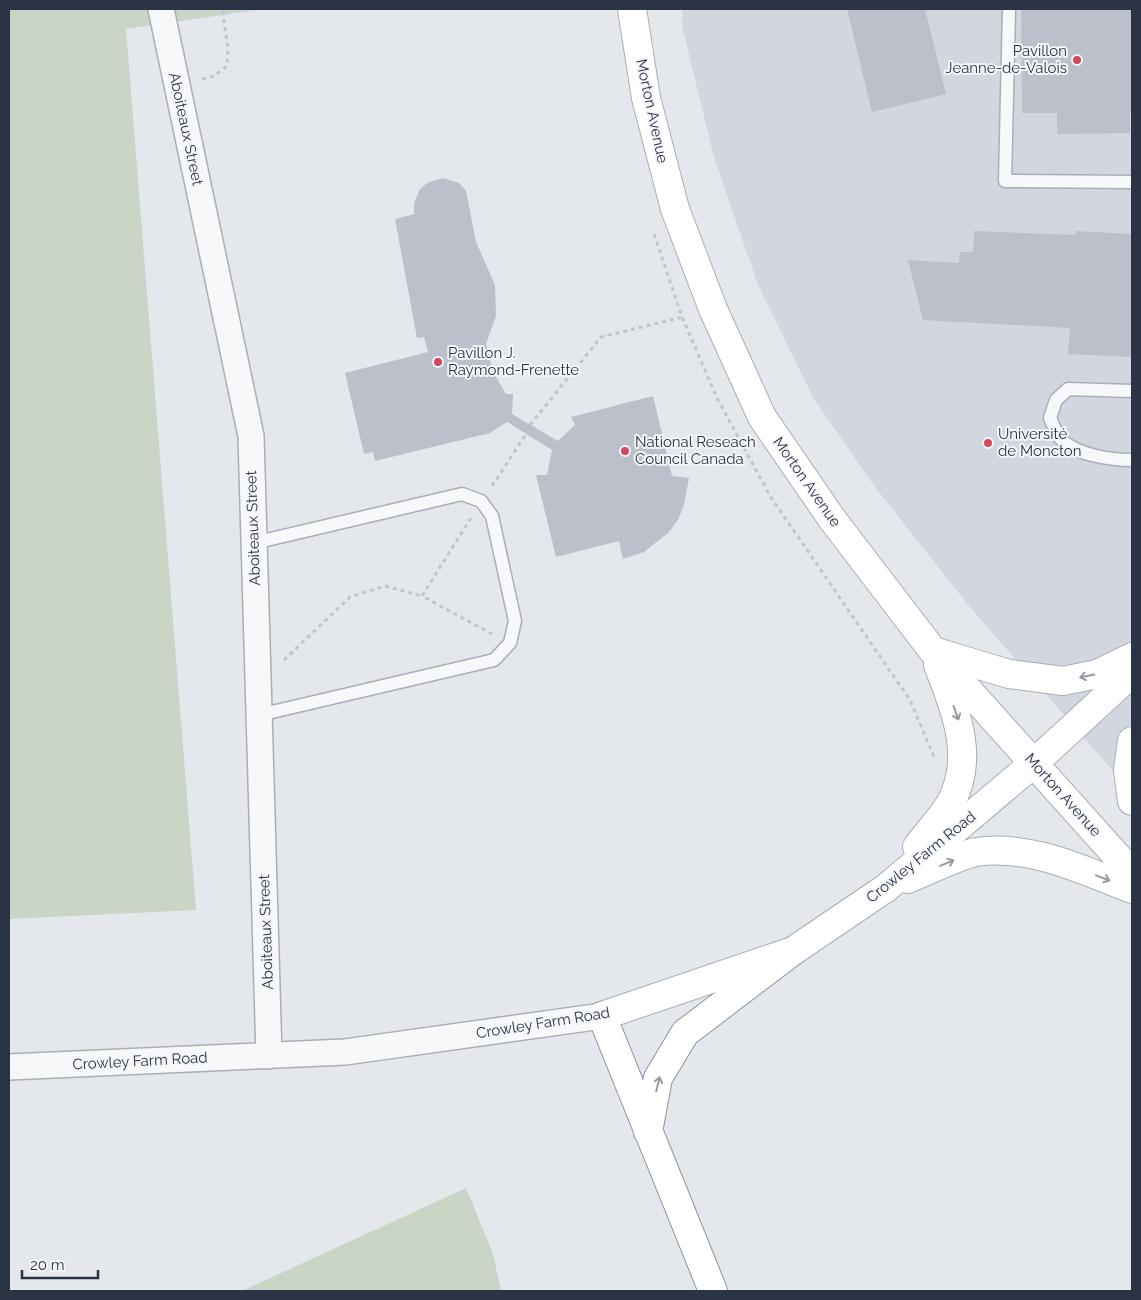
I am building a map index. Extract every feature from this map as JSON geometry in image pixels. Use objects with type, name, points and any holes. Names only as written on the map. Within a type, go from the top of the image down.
[{"type":"main road","name":"Morton Avenue","points":[[632,9],[646,98],[676,210],[713,309],[762,417],[832,518],[933,651],[1132,873]]},
{"type":"main road","points":[[933,651],[1009,674],[1063,680],[1098,674],[1132,657]]},
{"type":"main road","points":[[886,888],[950,804],[962,766],[960,724],[933,651]]},
{"type":"main road","name":"Crowley Farm Road","points":[[602,1016],[793,951],[886,888],[1034,763],[1132,673]]},
{"type":"main road","points":[[1132,741],[1128,770],[1132,801]]},
{"type":"main road","points":[[886,888],[976,852],[1020,852],[1056,860],[1132,889]]},
{"type":"main road","points":[[648,1132],[658,1078],[685,1033],[793,951]]},
{"type":"main road","points":[[602,1016],[713,1291]]},
{"type":"street","name":"Aboiteaux Street","points":[[161,9],[251,436],[269,1056]]},
{"type":"street","name":"Crowley Farm Road","points":[[9,1067],[345,1052],[602,1016]]},
{"type":"lane","points":[[1009,9],[1005,181],[1132,182]]},
{"type":"lane","points":[[1132,391],[1068,389],[1056,400],[1050,418],[1061,440],[1085,453],[1110,460],[1132,460]]},
{"type":"lane","points":[[254,543],[462,494],[481,501],[492,516],[515,621],[510,643],[494,660],[259,715]]},
{"type":"path","points":[[177,86],[214,76],[227,66],[228,48],[222,9]]},
{"type":"path","points":[[530,425],[600,337],[713,309]]},
{"type":"path","points":[[422,596],[481,501],[526,434]]},
{"type":"path","points":[[258,684],[350,597],[385,586],[422,596],[510,643]]},
{"type":"shaded area","name":"Université de Moncton","points":[[682,9],[1132,9],[1132,793],[969,606],[875,487],[814,399],[758,285],[713,154],[683,29]]},
{"type":"green space","points":[[9,9],[263,9],[126,29],[196,910],[9,919]]},
{"type":"green space","points":[[466,1188],[493,1254],[501,1291],[242,1291]]},
{"type":"building","name":"Pavillon Jeanne-de-Valois","points":[[847,9],[925,9],[946,94],[872,112]]},
{"type":"building","name":"Pavillon Jeanne-de-Valois","points":[[1021,9],[1132,9],[1132,112],[1130,112],[1130,133],[1057,134],[1057,113],[1022,113]]},
{"type":"building","name":"Pavillon J. Raymond-Frenette","points":[[443,178],[459,183],[466,191],[476,242],[495,285],[496,316],[486,344],[493,372],[506,394],[513,394],[512,414],[558,441],[575,425],[571,417],[653,396],[672,476],[689,478],[684,505],[678,520],[668,533],[644,552],[623,559],[619,541],[556,557],[536,475],[547,475],[552,450],[507,422],[490,433],[375,461],[373,452],[364,454],[345,373],[428,352],[424,337],[417,338],[395,219],[414,214],[414,203],[420,189],[427,183]]},
{"type":"building","points":[[974,231],[1076,235],[1076,231],[1132,234],[1132,357],[1068,354],[1070,328],[923,320],[908,260],[959,263],[960,252],[973,252]]},
{"type":"place","name":"Pavillon Jeanne-de-Valois","points":[[1077,60]]},
{"type":"place","name":"Pavillon J. Raymond-Frenette","points":[[438,362]]},
{"type":"place","name":"Université de Moncton","points":[[988,443]]},
{"type":"place","name":"National Reseach Council Canada","points":[[625,451]]}]
